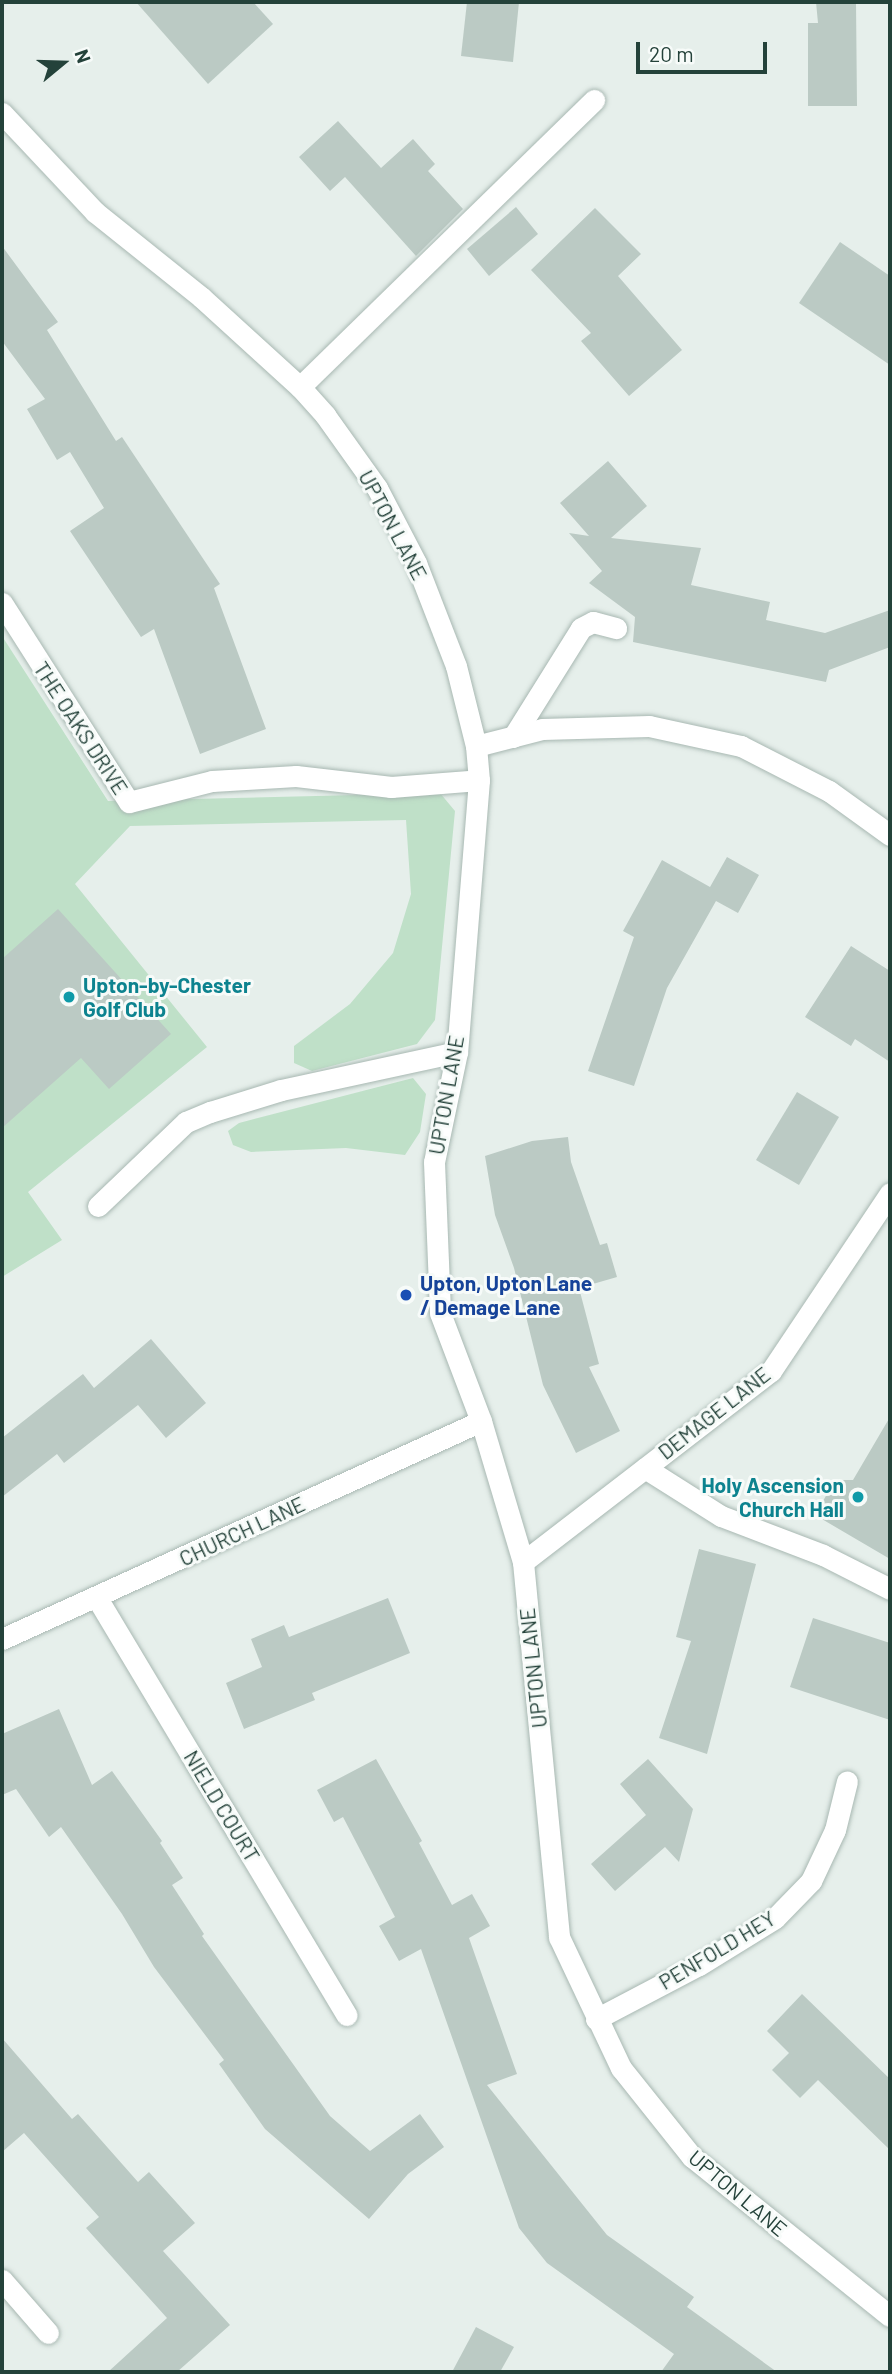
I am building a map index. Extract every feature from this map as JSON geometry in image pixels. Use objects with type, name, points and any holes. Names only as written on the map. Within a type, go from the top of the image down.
[{"type":"street","points":[[300,387],[594,100]]},
{"type":"street","name":"UPTON LANE","points":[[2,113],[94,212],[201,297],[300,387],[325,415],[377,488],[416,563],[456,666],[476,746],[479,780],[457,1052],[434,1162],[440,1312],[481,1422],[523,1562],[559,1937],[621,2068],[692,2157],[890,2316]]},
{"type":"street","name":"THE OAKS DRIVE","points":[[2,603],[129,802],[212,781],[296,776],[391,787],[479,780]]},
{"type":"street","points":[[513,737],[581,628],[593,622],[616,628]]},
{"type":"street","points":[[476,746],[542,729],[649,726],[741,746],[830,792],[890,835]]},
{"type":"street","points":[[98,1206],[186,1122],[281,1090],[457,1052]]},
{"type":"street","name":"DEMAGE LANE","points":[[523,1562],[771,1371],[890,1193]]},
{"type":"street","name":"CHURCH LANE","points":[[2,1639],[481,1422]]},
{"type":"street","points":[[645,1468],[720,1516],[823,1555],[890,1589]]},
{"type":"street","name":"NIELD COURT","points":[[97,1598],[347,2015]]},
{"type":"street","name":"PENFOLD HEY","points":[[596,2020],[699,1965],[775,1918],[811,1881],[835,1830],[846,1781]]},
{"type":"street","points":[[2,2280],[48,2333]]},
{"type":"green space","name":"Upton-by-Chester Golf Club","points":[[2,636],[108,801],[440,793],[455,811],[435,1020],[417,1044],[312,1071],[294,1063],[294,1046],[350,1004],[393,953],[411,894],[406,820],[130,826],[75,884],[207,1047],[28,1192],[62,1240],[2,1277]]},
{"type":"green space","points":[[413,1078],[426,1094],[420,1132],[405,1155],[346,1148],[251,1152],[233,1145],[228,1131],[239,1123]]},
{"type":"building","points":[[136,2],[253,2],[273,24],[208,84]]},
{"type":"building","points":[[467,2],[519,2],[513,62],[461,56]]},
{"type":"building","points":[[816,2],[856,2],[857,106],[808,106],[808,23],[818,23]]},
{"type":"building","points":[[338,121],[381,168],[413,139],[435,164],[428,171],[463,209],[416,256],[345,177],[330,191],[299,157]]},
{"type":"building","points":[[516,207],[538,234],[489,276],[467,249]]},
{"type":"building","points":[[595,208],[641,254],[618,276],[682,350],[629,396],[581,341],[591,333],[531,270]]},
{"type":"building","points":[[840,242],[890,276],[890,365],[799,303]]},
{"type":"building","points":[[2,246],[58,322],[47,330],[116,441],[122,437],[220,584],[214,588],[266,729],[200,754],[154,629],[141,637],[70,531],[104,508],[70,452],[57,460],[27,409],[45,399],[2,341]]},
{"type":"building","points":[[608,461],[647,506],[611,538],[701,548],[691,585],[770,602],[766,620],[825,633],[890,610],[890,647],[829,670],[826,682],[633,642],[635,617],[589,583],[602,571],[569,533],[589,536],[560,503]]},
{"type":"building","points":[[727,857],[759,875],[738,913],[716,901],[667,988],[634,1086],[588,1071],[634,937],[623,931],[662,860],[710,887]]},
{"type":"building","name":"Upton-by-Chester Golf Club","points":[[58,909],[171,1034],[109,1089],[81,1058],[2,1128],[2,959]]},
{"type":"building","points":[[851,946],[890,971],[890,1062],[855,1039],[851,1046],[805,1017]]},
{"type":"building","points":[[797,1092],[839,1117],[799,1185],[756,1160]]},
{"type":"building","points":[[568,1137],[571,1162],[600,1245],[607,1243],[617,1277],[579,1288],[599,1364],[589,1367],[620,1431],[576,1453],[543,1385],[514,1268],[495,1215],[485,1156],[532,1141]]},
{"type":"building","points":[[151,1339],[206,1403],[166,1438],[138,1405],[64,1463],[57,1454],[2,1497],[2,1438],[83,1374],[94,1388]]},
{"type":"building","name":"Holy Ascension Church Hall","points":[[890,1417],[890,1559],[815,1515],[835,1480],[853,1480]]},
{"type":"building","points":[[699,1549],[756,1564],[707,1754],[659,1738],[691,1641],[676,1637]]},
{"type":"building","points":[[388,1598],[410,1653],[312,1693],[315,1700],[244,1729],[226,1683],[262,1667],[251,1639],[284,1625],[289,1637]]},
{"type":"building","points":[[813,1618],[890,1643],[890,1720],[790,1687]]},
{"type":"building","points":[[59,1709],[92,1785],[112,1771],[162,1841],[160,1843],[183,1878],[172,1885],[204,1934],[202,1936],[330,2116],[370,2151],[420,2114],[444,2147],[408,2174],[369,2219],[265,2129],[219,2064],[224,2060],[154,1967],[122,1914],[61,1827],[49,1837],[16,1789],[2,1795],[2,1734]]},
{"type":"building","points":[[376,1759],[422,1841],[419,1843],[452,1905],[472,1894],[490,1926],[469,1938],[517,2074],[487,2085],[607,2235],[694,2297],[687,2307],[777,2372],[661,2372],[674,2354],[547,2263],[519,2228],[421,1949],[399,1961],[379,1926],[395,1917],[343,1817],[334,1822],[317,1790]]},
{"type":"building","points":[[648,1759],[693,1809],[679,1862],[665,1847],[615,1891],[591,1864],[646,1815],[620,1784]]},
{"type":"building","points":[[802,1994],[890,2079],[890,2150],[818,2080],[800,2098],[772,2070],[789,2053],[767,2031]]},
{"type":"building","points":[[2,2038],[72,2119],[78,2114],[138,2182],[149,2172],[195,2223],[163,2251],[230,2325],[177,2372],[108,2372],[167,2318],[86,2228],[99,2217],[24,2133],[2,2152]]},
{"type":"building","points":[[476,2327],[514,2347],[500,2372],[452,2372]]},
{"type":"place","name":"Upton-by-Chester Golf Club","points":[[69,997]]},
{"type":"place","name":"Upton, Upton Lane / Demage Lane","points":[[406,1295]]},
{"type":"place","name":"Holy Ascension Church Hall","points":[[858,1497]]}]
